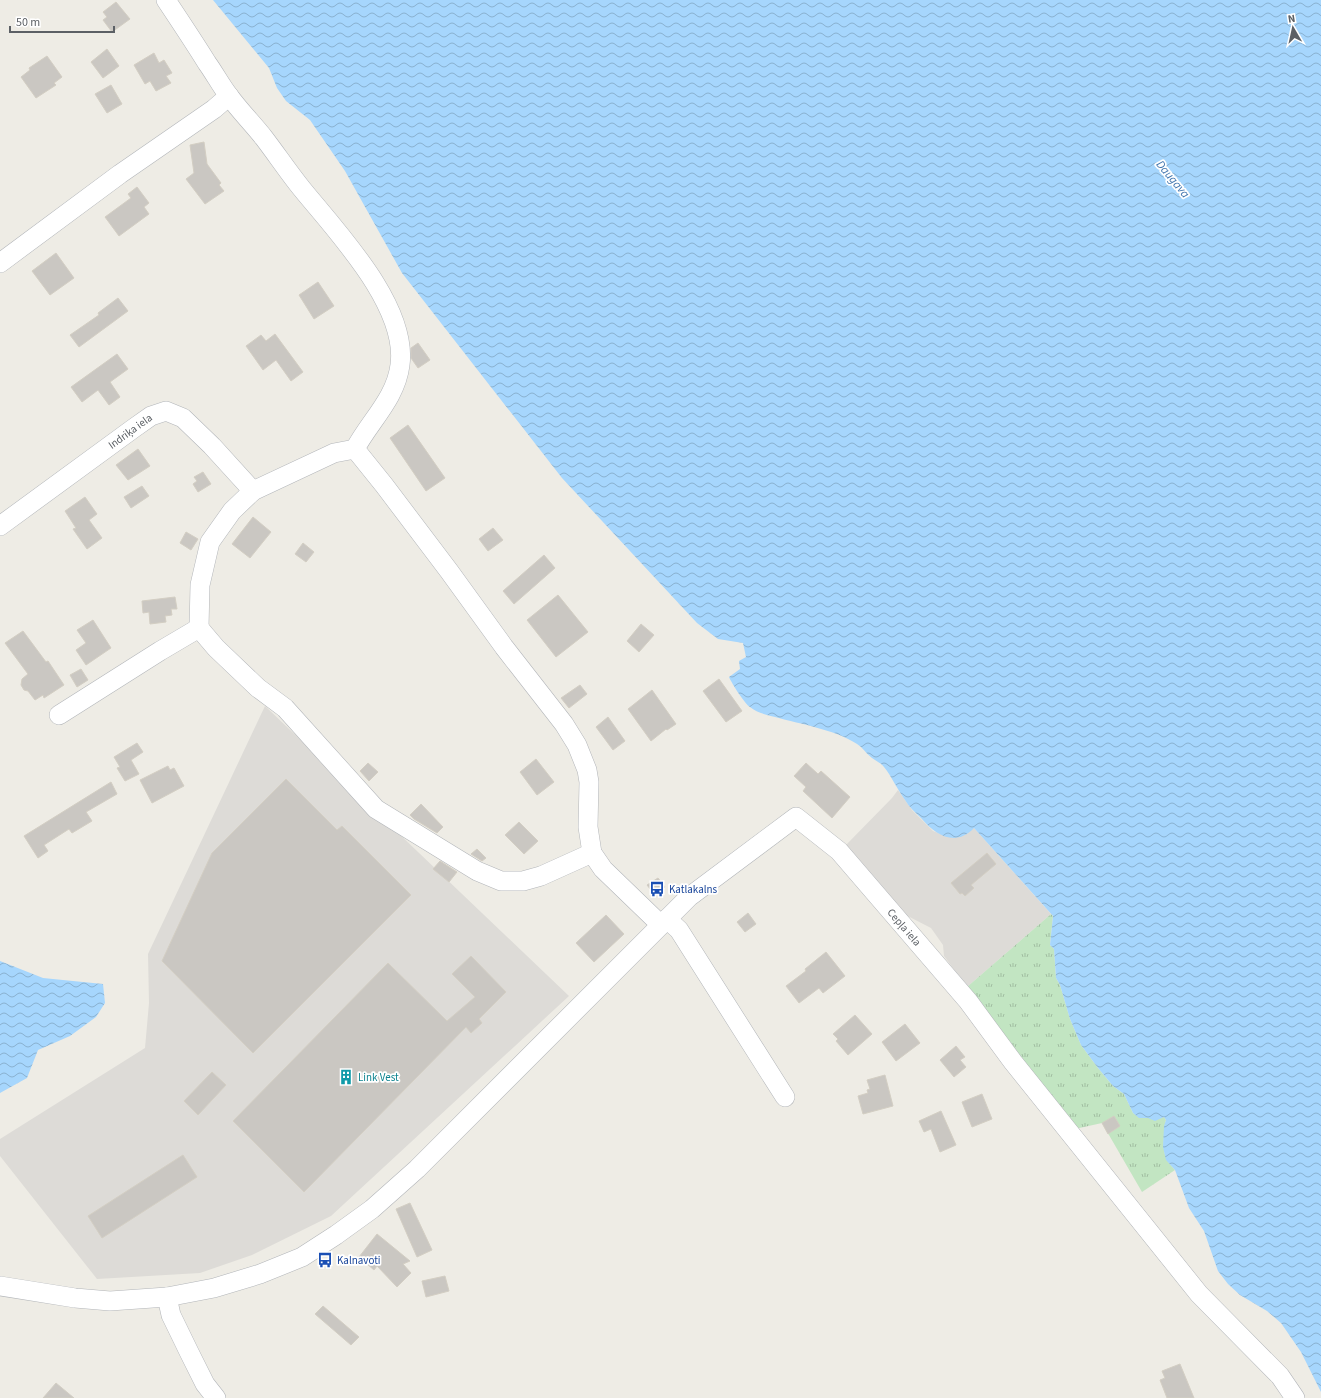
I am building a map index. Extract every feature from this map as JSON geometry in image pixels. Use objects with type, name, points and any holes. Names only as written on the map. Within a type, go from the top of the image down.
[{"type":"street","points":[[166,0],[229,96],[265,139],[301,188],[341,236],[372,279],[389,310],[398,332],[401,364],[398,380],[388,400],[362,436],[355,450]]},
{"type":"street","points":[[0,263],[120,174],[214,109],[229,96]]},
{"type":"street","name":"Indriķa iela","points":[[0,526],[151,416],[166,411],[183,418],[212,446],[253,491]]},
{"type":"street","points":[[355,450],[334,453],[253,491],[232,511],[210,542],[200,584],[199,628],[216,648],[258,688],[285,708],[376,809],[477,871],[501,881],[523,881],[541,876],[592,853]]},
{"type":"street","points":[[355,450],[449,571],[504,647],[564,724],[577,745],[587,770],[589,782],[588,827],[592,853],[603,869],[664,922],[679,930],[785,1097]]},
{"type":"street","points":[[59,715],[199,628]]},
{"type":"street","name":"Cepļa iela","points":[[664,922],[689,897],[796,817],[839,851],[968,1001],[1003,1048],[1199,1294],[1280,1376],[1295,1398]]},
{"type":"street","points":[[0,1290],[110,1301],[167,1297],[214,1288],[260,1274],[302,1257],[372,1209],[417,1169],[664,922]]},
{"type":"street","points":[[167,1297],[171,1315],[188,1352],[205,1384],[216,1398]]},
{"type":"shaded area","points":[[265,706],[569,996],[331,1216],[252,1255],[200,1273],[97,1279],[0,1156],[0,1139],[145,1048],[149,1003],[148,954]]},
{"type":"shaded area","points":[[898,790],[912,810],[933,831],[954,838],[974,828],[1051,914],[967,987],[944,956],[943,945],[931,928],[896,910],[845,846]]},
{"type":"green space","points":[[1051,914],[1053,916],[1050,945],[1054,949],[1056,978],[1060,985],[1070,1019],[1081,1045],[1113,1086],[1124,1094],[1133,1113],[1139,1117],[1164,1117],[1166,1120],[1164,1151],[1168,1162],[1175,1170],[1142,1192],[1102,1123],[1075,1129],[967,987]]},
{"type":"water","name":"Daugava","points":[[213,0],[1321,0],[1321,1392],[1301,1352],[1281,1323],[1267,1311],[1240,1295],[1228,1284],[1218,1271],[1204,1231],[1189,1208],[1175,1170],[1166,1160],[1163,1147],[1164,1126],[1166,1120],[1164,1117],[1155,1121],[1148,1118],[1139,1118],[1133,1113],[1124,1094],[1113,1086],[1081,1045],[1070,1019],[1060,985],[1056,978],[1054,949],[1050,945],[1053,916],[974,828],[967,834],[953,838],[946,837],[933,830],[908,805],[884,767],[853,741],[832,732],[762,714],[748,705],[739,694],[729,677],[740,669],[739,661],[746,657],[743,643],[718,639],[697,623],[562,478],[402,273],[345,171],[310,120],[286,101],[277,88],[269,68]]},
{"type":"water","points":[[0,961],[43,978],[103,984],[105,1003],[96,1017],[70,1036],[38,1050],[27,1078],[0,1093]]},
{"type":"building","points":[[116,2],[130,19],[112,32],[103,20],[107,17],[103,12]]},
{"type":"building","points":[[107,49],[119,66],[103,78],[91,62]]},
{"type":"building","points":[[154,53],[159,63],[164,60],[172,73],[166,76],[171,83],[156,91],[150,81],[145,84],[134,65]]},
{"type":"building","points":[[47,56],[62,77],[54,83],[56,85],[36,98],[21,77],[30,70],[29,68]]},
{"type":"building","points":[[111,85],[122,104],[107,113],[95,94]]},
{"type":"building","points":[[204,142],[207,164],[221,183],[219,185],[224,191],[205,204],[186,179],[194,173],[190,145]]},
{"type":"building","points":[[137,187],[149,203],[144,207],[149,214],[119,236],[105,217],[131,198],[128,194]]},
{"type":"building","points":[[56,253],[74,278],[50,295],[32,271]]},
{"type":"building","points":[[318,282],[334,306],[314,319],[299,295]]},
{"type":"building","points":[[118,298],[128,311],[79,347],[70,335],[99,315],[98,313]]},
{"type":"building","points":[[275,334],[303,372],[291,381],[276,360],[263,370],[246,346],[261,335],[266,341]]},
{"type":"building","points":[[418,343],[430,360],[418,368],[411,358],[411,348]]},
{"type":"building","points":[[117,354],[128,369],[110,382],[120,397],[109,405],[98,390],[82,402],[71,387]]},
{"type":"building","points":[[408,425],[445,478],[426,491],[390,438]]},
{"type":"building","points":[[138,449],[150,466],[128,480],[116,465]]},
{"type":"building","points":[[203,472],[211,484],[198,492],[193,484],[197,481],[194,477]]},
{"type":"building","points":[[142,486],[149,496],[131,508],[124,497]]},
{"type":"building","points":[[85,497],[97,514],[89,520],[102,538],[87,549],[73,529],[76,528],[65,511]]},
{"type":"building","points":[[253,517],[271,532],[250,558],[232,544]]},
{"type":"building","points":[[493,528],[503,540],[488,551],[479,539]]},
{"type":"building","points":[[186,532],[198,539],[191,550],[180,543]]},
{"type":"building","points":[[303,543],[314,552],[306,562],[295,554]]},
{"type":"building","points":[[544,555],[555,568],[514,604],[503,591]]},
{"type":"building","points":[[558,595],[588,632],[556,657],[527,620]]},
{"type":"building","points":[[175,597],[177,609],[171,609],[172,615],[165,616],[166,622],[150,624],[149,612],[143,613],[142,601]]},
{"type":"building","points":[[93,620],[111,648],[86,665],[76,650],[86,643],[77,630]]},
{"type":"building","points":[[641,624],[654,635],[639,652],[627,641]]},
{"type":"building","points":[[23,631],[46,662],[48,661],[64,685],[44,698],[43,695],[35,700],[28,691],[24,690],[21,685],[22,679],[28,674],[5,643]]},
{"type":"building","points":[[81,669],[88,680],[77,687],[70,675]]},
{"type":"building","points":[[719,679],[742,711],[726,722],[703,691]]},
{"type":"building","points":[[580,685],[587,694],[569,708],[561,698]]},
{"type":"building","points":[[652,690],[676,724],[667,730],[666,729],[651,741],[628,709]]},
{"type":"building","points":[[608,717],[625,741],[613,750],[596,727]]},
{"type":"building","points":[[137,743],[143,752],[131,760],[139,774],[125,781],[117,768],[120,767],[114,757]]},
{"type":"building","points":[[536,759],[554,782],[537,795],[520,772]]},
{"type":"building","points":[[368,763],[378,772],[369,781],[360,771]]},
{"type":"building","points":[[806,763],[818,774],[821,771],[850,797],[832,818],[803,791],[806,787],[794,776]]},
{"type":"building","points":[[168,766],[170,770],[174,768],[184,786],[152,803],[140,780]]},
{"type":"building","points":[[286,779],[337,830],[342,826],[411,895],[253,1053],[162,961],[212,853]]},
{"type":"building","points":[[111,782],[117,794],[86,812],[92,821],[72,833],[69,829],[44,845],[48,851],[38,858],[24,836]]},
{"type":"building","points":[[421,804],[443,827],[437,833],[410,815]]},
{"type":"building","points":[[519,822],[538,841],[524,854],[505,835]]},
{"type":"building","points":[[477,849],[486,858],[482,861],[471,854]]},
{"type":"building","points":[[987,853],[996,864],[971,885],[974,888],[965,896],[962,893],[960,894],[951,883]]},
{"type":"building","points":[[440,861],[457,872],[449,882],[433,869]]},
{"type":"building","points":[[658,878],[665,887],[654,894],[647,885]]},
{"type":"building","points":[[748,913],[756,924],[745,932],[737,922]]},
{"type":"building","points":[[606,915],[624,934],[594,962],[576,943]]},
{"type":"building","points":[[826,952],[845,976],[823,993],[819,988],[799,1003],[786,986],[806,971],[805,969]]},
{"type":"building","name":"Link Vest","points":[[471,956],[506,992],[479,1019],[482,1023],[471,1033],[466,1027],[304,1192],[233,1121],[388,963],[447,1021],[475,997],[452,974]]},
{"type":"building","points":[[855,1015],[872,1034],[848,1055],[836,1041],[838,1039],[833,1034]]},
{"type":"building","points":[[905,1024],[920,1043],[896,1061],[882,1042]]},
{"type":"building","points":[[956,1046],[965,1057],[960,1060],[966,1067],[954,1077],[940,1060]]},
{"type":"building","points":[[212,1072],[226,1085],[198,1115],[184,1101]]},
{"type":"building","points":[[885,1075],[893,1106],[863,1114],[858,1096],[868,1093],[867,1090],[870,1089],[867,1080]]},
{"type":"building","points":[[982,1094],[992,1119],[972,1127],[962,1102]]},
{"type":"building","points":[[941,1111],[956,1145],[940,1152],[931,1129],[924,1132],[919,1121]]},
{"type":"building","points":[[1114,1116],[1120,1126],[1108,1134],[1102,1123]]},
{"type":"building","points":[[183,1155],[197,1177],[102,1238],[88,1216]]},
{"type":"building","points":[[410,1203],[432,1250],[417,1257],[396,1209]]},
{"type":"building","points":[[377,1234],[410,1261],[403,1264],[411,1273],[397,1287],[377,1266],[374,1270],[359,1257]]},
{"type":"building","points":[[445,1276],[449,1291],[426,1297],[422,1281]]},
{"type":"building","points":[[323,1306],[359,1337],[351,1345],[315,1314]]},
{"type":"building","points":[[1180,1364],[1194,1398],[1167,1398],[1160,1380],[1165,1378],[1162,1371]]},
{"type":"building","points":[[56,1383],[74,1398],[43,1398]]},
{"type":"place","name":"Katlakalns","points":[[657,889]]},
{"type":"place","name":"Link Vest","points":[[346,1077]]},
{"type":"place","name":"Kalnavoti","points":[[325,1260]]}]
